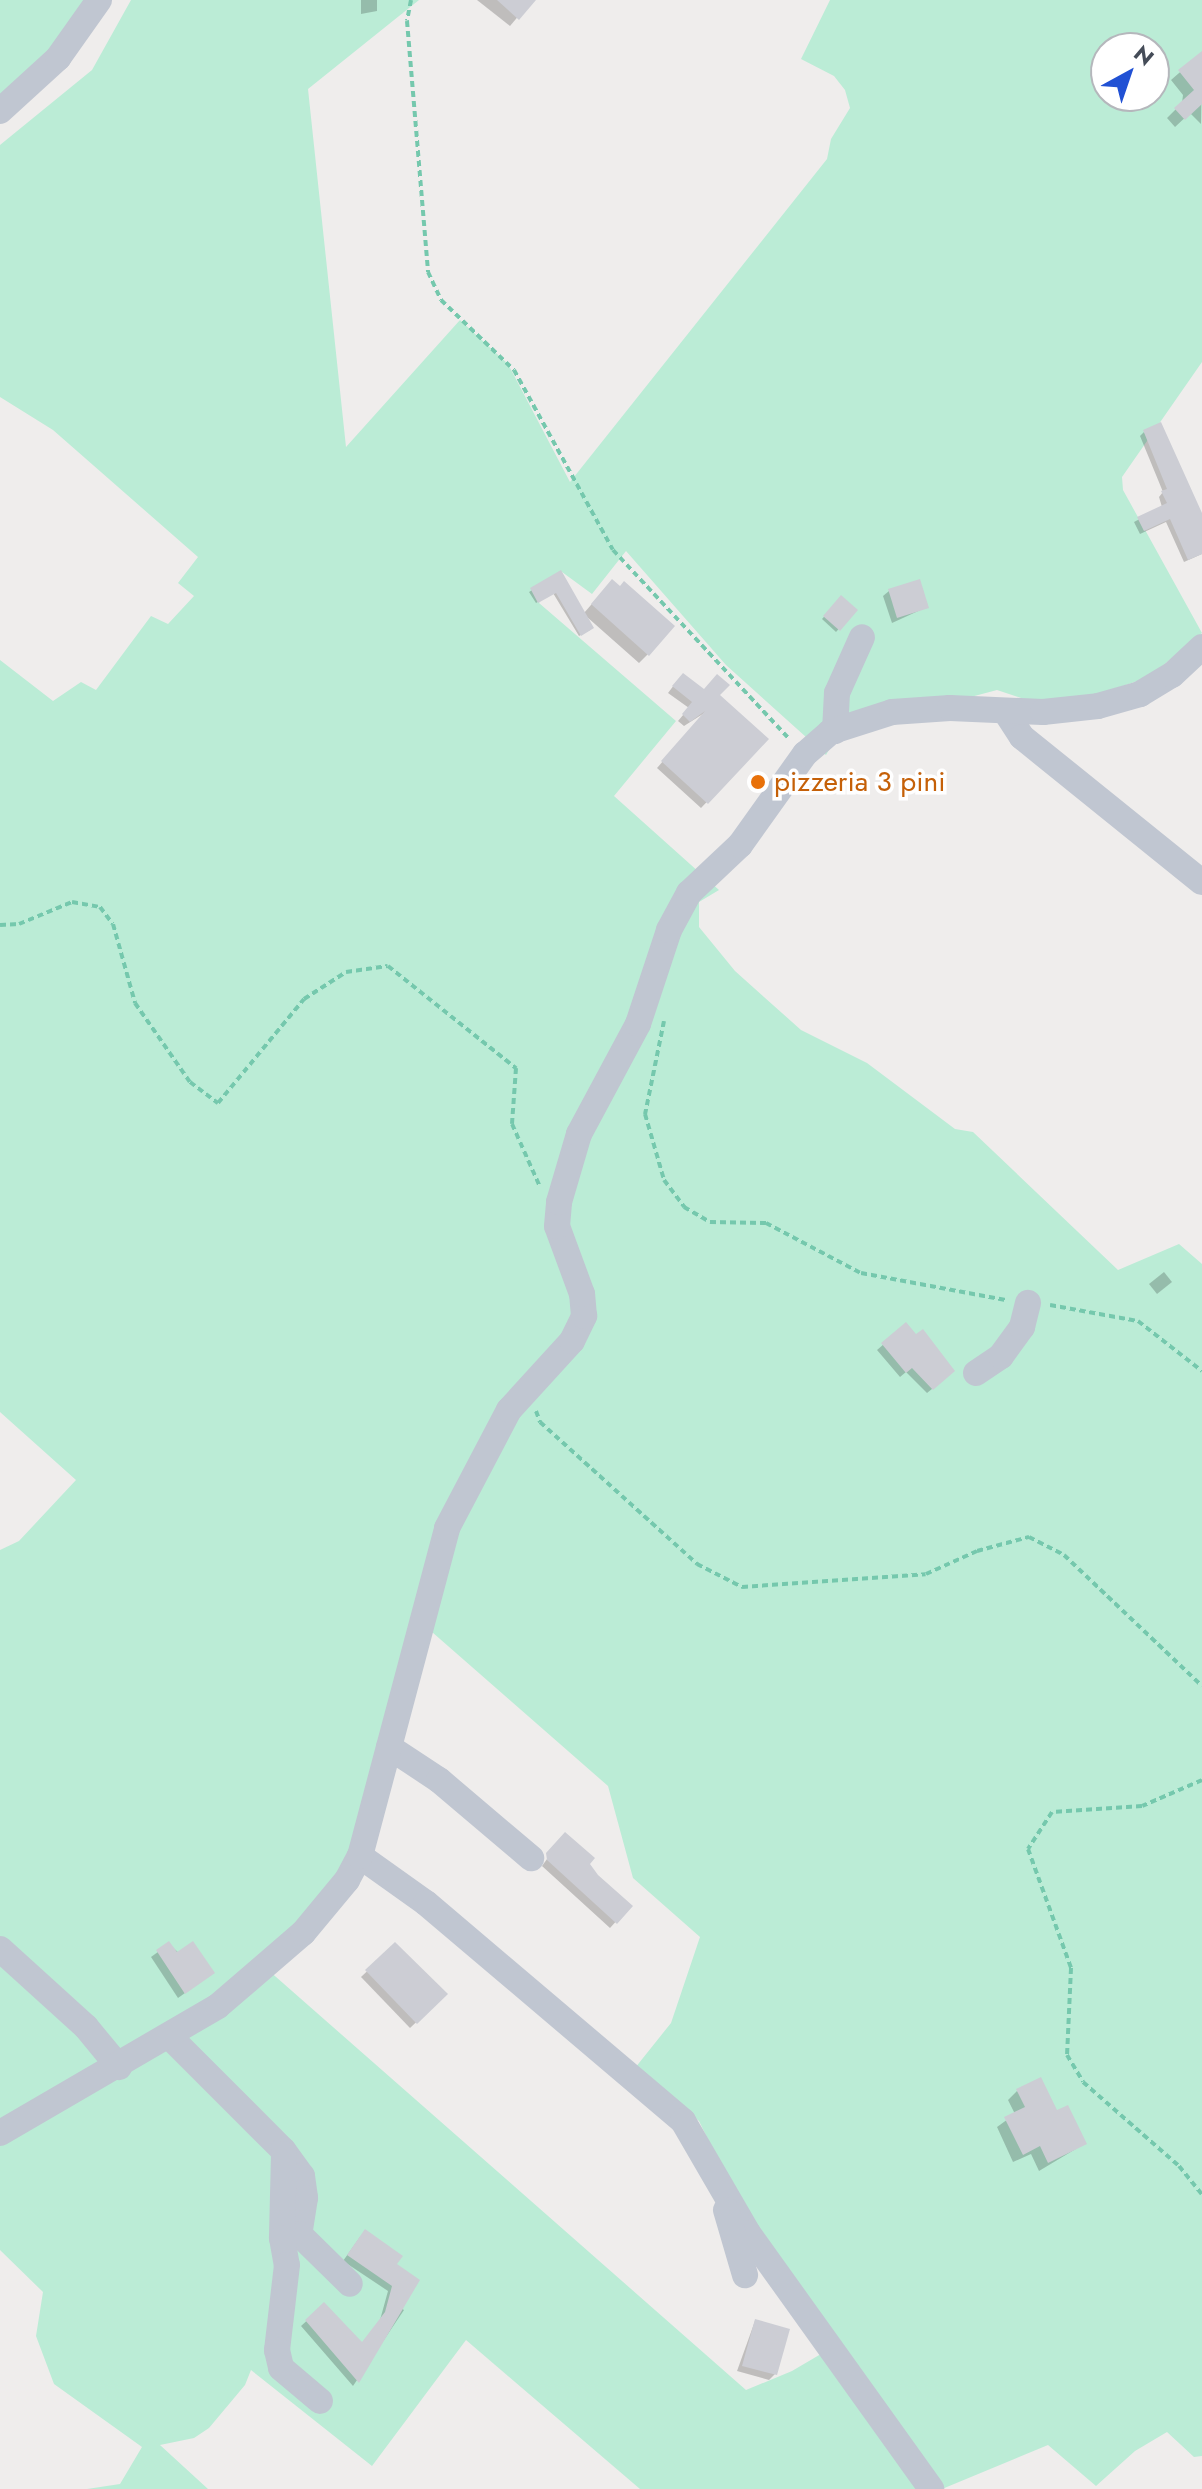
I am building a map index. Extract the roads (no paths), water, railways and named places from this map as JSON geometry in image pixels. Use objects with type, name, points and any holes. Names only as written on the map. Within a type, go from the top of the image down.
[{"type":"street","points":[[0,111],[58,58],[99,0]]},
{"type":"street","points":[[835,731],[837,693],[862,637]]},
{"type":"street","points":[[0,2133],[170,2037],[236,1993],[303,1933],[360,1856],[447,1528],[485,1447],[526,1388],[572,1341],[584,1316],[582,1294],[557,1226],[559,1202],[579,1134],[650,995],[669,930],[689,893],[761,820],[805,754],[835,731],[892,712],[1098,706],[1140,694],[1172,675],[1202,647]]},
{"type":"street","points":[[1005,711],[1022,737],[1202,882]]},
{"type":"street","points":[[976,1373],[1001,1356],[1022,1327],[1028,1303]]},
{"type":"street","points":[[389,1747],[439,1780],[531,1858]]},
{"type":"street","points":[[360,1856],[426,1903],[683,2121],[726,2198],[931,2489]]},
{"type":"street","points":[[0,1949],[86,2027],[119,2067]]},
{"type":"street","points":[[170,2037],[283,2150],[302,2176],[305,2198],[299,2234],[350,2284]]},
{"type":"street","points":[[283,2150],[287,2177],[282,2238],[287,2265],[277,2350],[281,2368],[320,2401]]},
{"type":"street","points":[[726,2198],[727,2225],[745,2275]]},
{"type":"place","name":"pizzeria 3 pini","points":[[758,782]]}]
